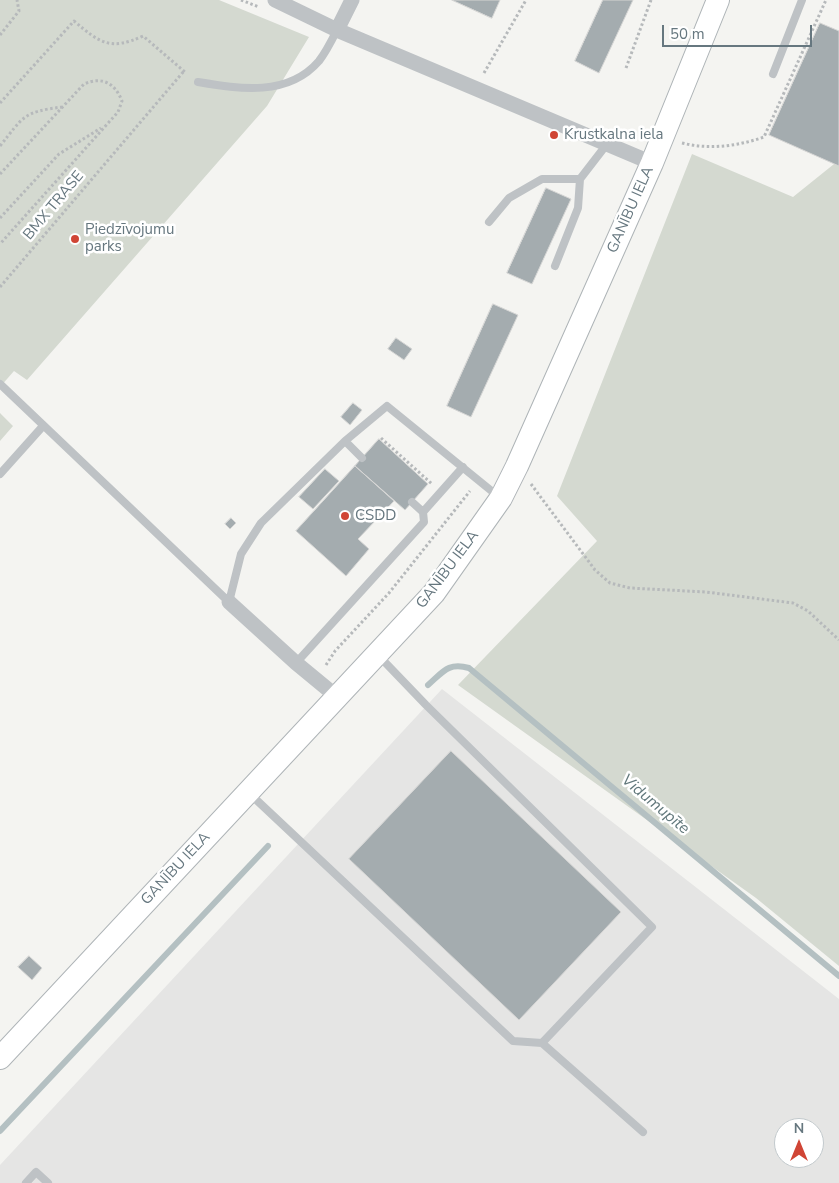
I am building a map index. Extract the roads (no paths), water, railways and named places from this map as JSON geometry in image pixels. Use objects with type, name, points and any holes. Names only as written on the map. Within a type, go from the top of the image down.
[{"type":"street","points":[[275,0],[337,30],[652,163]]},
{"type":"street","points":[[337,30],[352,0]]},
{"type":"street","name":"GANĪBU IELA","points":[[0,1058],[248,792],[331,691],[377,654],[434,593],[501,498],[652,163],[718,0]]},
{"type":"street","points":[[228,602],[296,663],[331,691]]},
{"type":"lane","points":[[773,74],[802,0]]},
{"type":"lane","points":[[198,82],[253,90],[280,85],[303,76],[320,60],[337,30]]},
{"type":"lane","points":[[554,266],[578,208],[580,179],[607,144]]},
{"type":"lane","points":[[489,222],[510,198],[542,179],[580,179]]},
{"type":"lane","points":[[0,384],[228,602],[241,554],[261,524],[345,441],[387,406],[501,498]]},
{"type":"lane","points":[[0,474],[43,426]]},
{"type":"lane","points":[[345,441],[362,458]]},
{"type":"lane","points":[[423,512],[463,467]]},
{"type":"lane","points":[[296,663],[424,522],[423,512],[412,502]]},
{"type":"lane","points":[[377,654],[426,705],[652,927],[542,1043]]},
{"type":"lane","points":[[248,792],[513,1041],[542,1043],[643,1132]]},
{"type":"lane","points":[[26,1183],[36,1172],[48,1183]]},
{"type":"waterway","name":"Vidumupīte","points":[[428,685],[446,669],[456,666],[469,668],[839,976]]},
{"type":"waterway","points":[[0,1131],[268,846]]},
{"type":"place","name":"Krustkalna iela","points":[[554,135]]},
{"type":"place","name":"Piedzīvojumu parks","points":[[75,239]]},
{"type":"place","name":"CSDD","points":[[345,516]]}]
